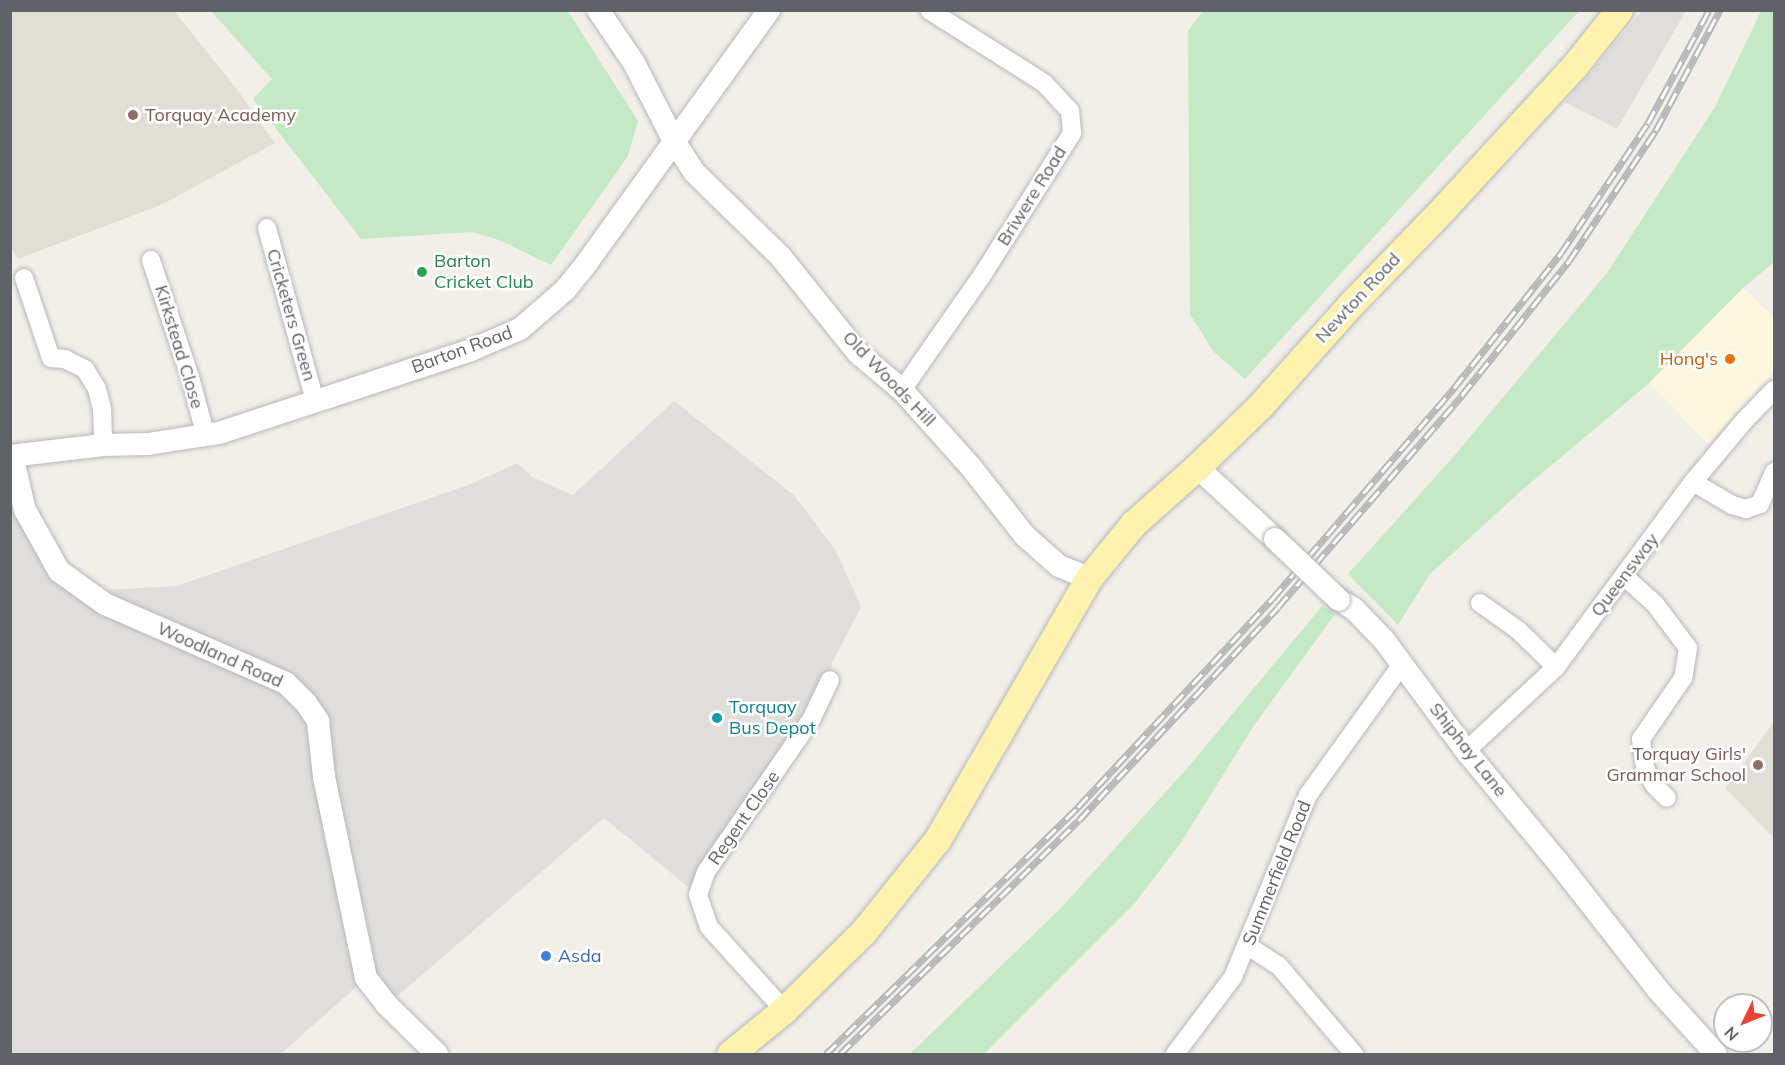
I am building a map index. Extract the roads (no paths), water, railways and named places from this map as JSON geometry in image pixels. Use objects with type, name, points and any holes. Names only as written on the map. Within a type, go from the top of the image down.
[{"type":"main road","name":"Newton Road","points":[[730,1054],[784,1010],[864,931],[937,840],[1089,578],[1133,524],[1197,467],[1261,405],[1352,303],[1444,208],[1575,65],[1619,10]]},
{"type":"street","name":"Old Woods Hill","points":[[598,10],[634,63],[674,141],[695,173],[780,256],[858,353],[902,390],[970,466],[1025,536],[1059,566],[1089,578]]},
{"type":"street","name":"Barton Road","points":[[11,456],[103,445],[148,444],[205,433],[219,433],[471,350],[520,329],[565,291],[633,201],[769,10]]},
{"type":"street","name":"Briwere Road","points":[[902,390],[983,274],[1072,133],[1070,111],[1044,83],[929,10]]},
{"type":"street","name":"Cricketers Green","points":[[267,228],[315,401]]},
{"type":"street","name":"Kirkstead Close","points":[[151,260],[187,368],[205,433]]},
{"type":"street","points":[[24,278],[51,358],[65,359],[85,369],[97,389],[102,409],[103,445]]},
{"type":"street","name":"Queensway","points":[[1466,751],[1556,667],[1625,577],[1693,482],[1773,398]]},
{"type":"street","name":"Woodland Road","points":[[11,456],[26,510],[60,571],[105,604],[286,683],[306,702],[318,721],[324,777],[366,978],[387,1005],[437,1054]]},
{"type":"street","name":"Shiphay Lane","points":[[1197,467],[1339,600],[1354,609],[1369,624],[1402,664],[1466,751],[1557,861],[1658,990],[1716,1054]]},
{"type":"street","points":[[1693,482],[1732,505],[1746,509],[1760,504],[1774,472]]},
{"type":"street","points":[[1625,577],[1655,604],[1688,648],[1683,678],[1641,739],[1641,755],[1645,768],[1653,785],[1667,798]]},
{"type":"street","points":[[1480,603],[1518,630],[1556,667]]},
{"type":"street","name":"Summerfield Road","points":[[1175,1054],[1233,977],[1248,946],[1308,795],[1402,664]]},
{"type":"street","name":"Regent Close","points":[[784,1010],[710,927],[698,895],[706,872],[811,720],[830,680]]},
{"type":"street","points":[[1248,946],[1279,966],[1354,1054]]},
{"type":"railway","points":[[826,1054],[1078,807],[1272,599],[1454,388],[1561,253],[1648,123],[1709,10]]},
{"type":"railway","points":[[840,1054],[1079,820],[1278,607],[1462,395],[1569,261],[1656,130],[1720,10]]},
{"type":"place","name":"Torquay Academy","points":[[133,115]]},
{"type":"place","name":"Barton Cricket Club","points":[[422,272]]},
{"type":"place","name":"Hong's","points":[[1730,359]]},
{"type":"place","name":"Torquay Bus Depot","points":[[717,718]]},
{"type":"place","name":"Torquay Girls' Grammar School","points":[[1758,765]]},
{"type":"place","name":"Asda","points":[[546,956]]}]
